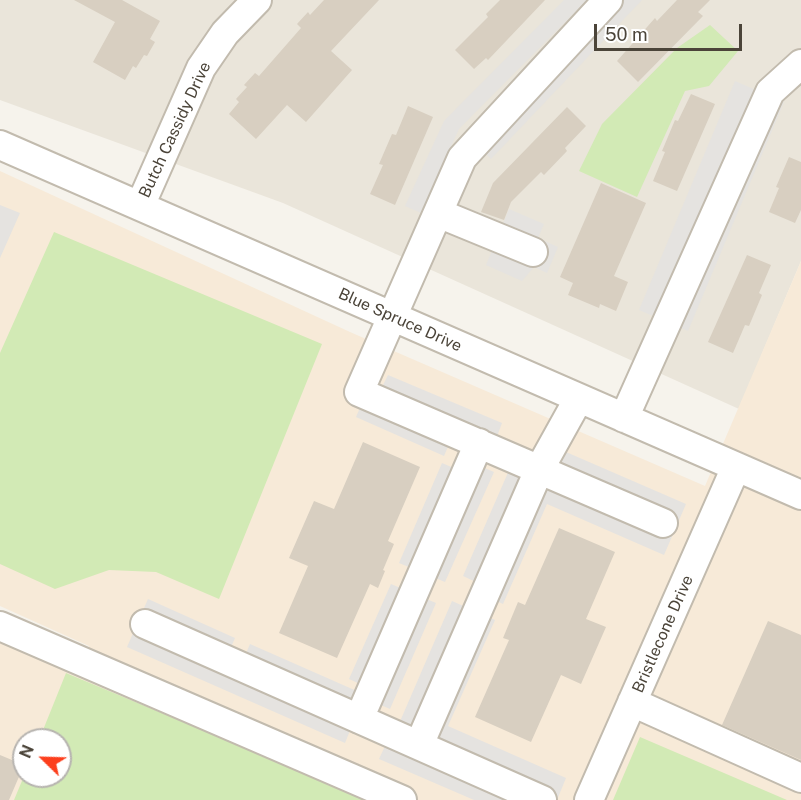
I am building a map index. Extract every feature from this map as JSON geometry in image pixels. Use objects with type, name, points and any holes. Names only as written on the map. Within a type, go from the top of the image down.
[{"type":"street","name":"Butch Cassidy Drive","points":[[140,206],[201,68],[225,33],[257,0]]},
{"type":"street","points":[[608,0],[462,158],[359,392],[663,523]]},
{"type":"street","points":[[624,418],[770,92],[801,64]]},
{"type":"street","name":"Blue Spruce Drive","points":[[0,145],[801,495]]},
{"type":"street","points":[[438,213],[533,252]]},
{"type":"street","points":[[419,745],[539,470],[579,398]]},
{"type":"street","points":[[359,719],[479,443]]},
{"type":"street","name":"Bristlecone Drive","points":[[589,800],[736,467]]},
{"type":"street","points":[[145,624],[542,800]]},
{"type":"street","points":[[0,626],[402,800]]},
{"type":"street","points":[[632,702],[801,778]]},
{"type":"shaded area","points":[[0,0],[801,0],[801,261],[739,409],[283,203],[0,100]]},
{"type":"shaded area","points":[[564,0],[587,0],[459,129],[421,213],[405,206],[444,121]]},
{"type":"shaded area","points":[[622,0],[642,0],[491,159],[481,149]]},
{"type":"shaded area","points":[[735,81],[784,102],[688,331],[639,310]]},
{"type":"shaded area","points":[[0,171],[350,332],[705,486],[801,261],[801,800],[22,800],[41,788],[72,788],[72,728],[12,728],[12,788],[24,788],[19,800],[0,800],[0,635],[79,669],[89,646],[0,606]]},
{"type":"shaded area","points":[[0,205],[20,213],[0,258]]},
{"type":"shaded area","points":[[509,209],[544,224],[538,238],[558,247],[547,273],[534,267],[522,281],[486,265]]},
{"type":"shaded area","points":[[388,375],[502,423],[496,439],[519,449],[566,452],[686,504],[664,555],[547,504],[503,604],[477,592],[480,584],[463,576],[510,468],[484,458],[480,466],[494,472],[445,582],[399,563],[442,463],[456,469],[465,448],[450,442],[444,456],[356,417],[362,403],[381,389]]},
{"type":"shaded area","points":[[391,584],[436,603],[390,709],[376,703],[371,714],[398,726],[452,601],[495,620],[448,726],[566,778],[557,800],[474,800],[379,759],[386,744],[351,728],[345,743],[127,647],[148,599],[235,638],[229,652],[244,658],[250,644],[359,692],[362,685],[349,679]]},
{"type":"green space","points":[[710,25],[738,51],[709,86],[685,91],[637,197],[579,171],[602,124],[677,48]]},
{"type":"green space","points":[[54,232],[322,344],[219,599],[156,572],[109,570],[55,589],[0,564],[0,353]]},
{"type":"green space","points":[[66,673],[370,800],[14,800],[19,788],[72,788],[72,728],[44,728]]},
{"type":"green space","points":[[640,737],[787,800],[613,800]]},
{"type":"building","points":[[74,0],[122,0],[160,21],[150,39],[155,42],[147,56],[144,55],[136,68],[133,66],[125,80],[93,62],[115,22]]},
{"type":"building","points":[[324,0],[379,0],[331,51],[352,70],[306,122],[287,105],[256,139],[229,114],[239,102],[236,99],[247,87],[244,85],[255,73],[259,76],[301,28],[297,24],[308,12],[310,15]]},
{"type":"building","points":[[500,0],[545,0],[488,60],[486,58],[474,69],[455,50],[488,17],[486,14]]},
{"type":"building","points":[[677,0],[710,0],[698,12],[703,16],[638,82],[617,61],[655,18],[657,21]]},
{"type":"building","points":[[691,94],[715,104],[677,191],[653,181],[675,120],[678,121]]},
{"type":"building","points":[[408,106],[433,117],[395,205],[370,194],[383,165],[379,164],[392,134],[396,135]]},
{"type":"building","points":[[567,107],[586,126],[565,148],[567,151],[544,175],[541,172],[511,202],[504,220],[481,212],[493,183]]},
{"type":"building","points":[[789,157],[801,162],[801,210],[795,223],[769,212],[779,188],[776,187]]},
{"type":"building","points":[[601,183],[646,203],[614,276],[628,282],[616,311],[600,304],[599,308],[568,295],[573,283],[560,277]]},
{"type":"building","points":[[747,255],[771,265],[749,326],[745,325],[733,353],[708,342]]},
{"type":"building","points":[[363,442],[420,467],[388,541],[394,544],[378,588],[370,584],[337,658],[279,633],[308,566],[289,558],[314,501],[334,509]]},
{"type":"building","points":[[559,528],[615,552],[586,619],[606,627],[581,684],[561,675],[531,742],[475,717],[509,640],[503,638],[518,602],[525,605]]},
{"type":"building","points":[[768,621],[801,635],[801,760],[722,725]]},
{"type":"building","points":[[0,755],[12,760],[12,788],[14,788],[9,800],[0,800]]}]
